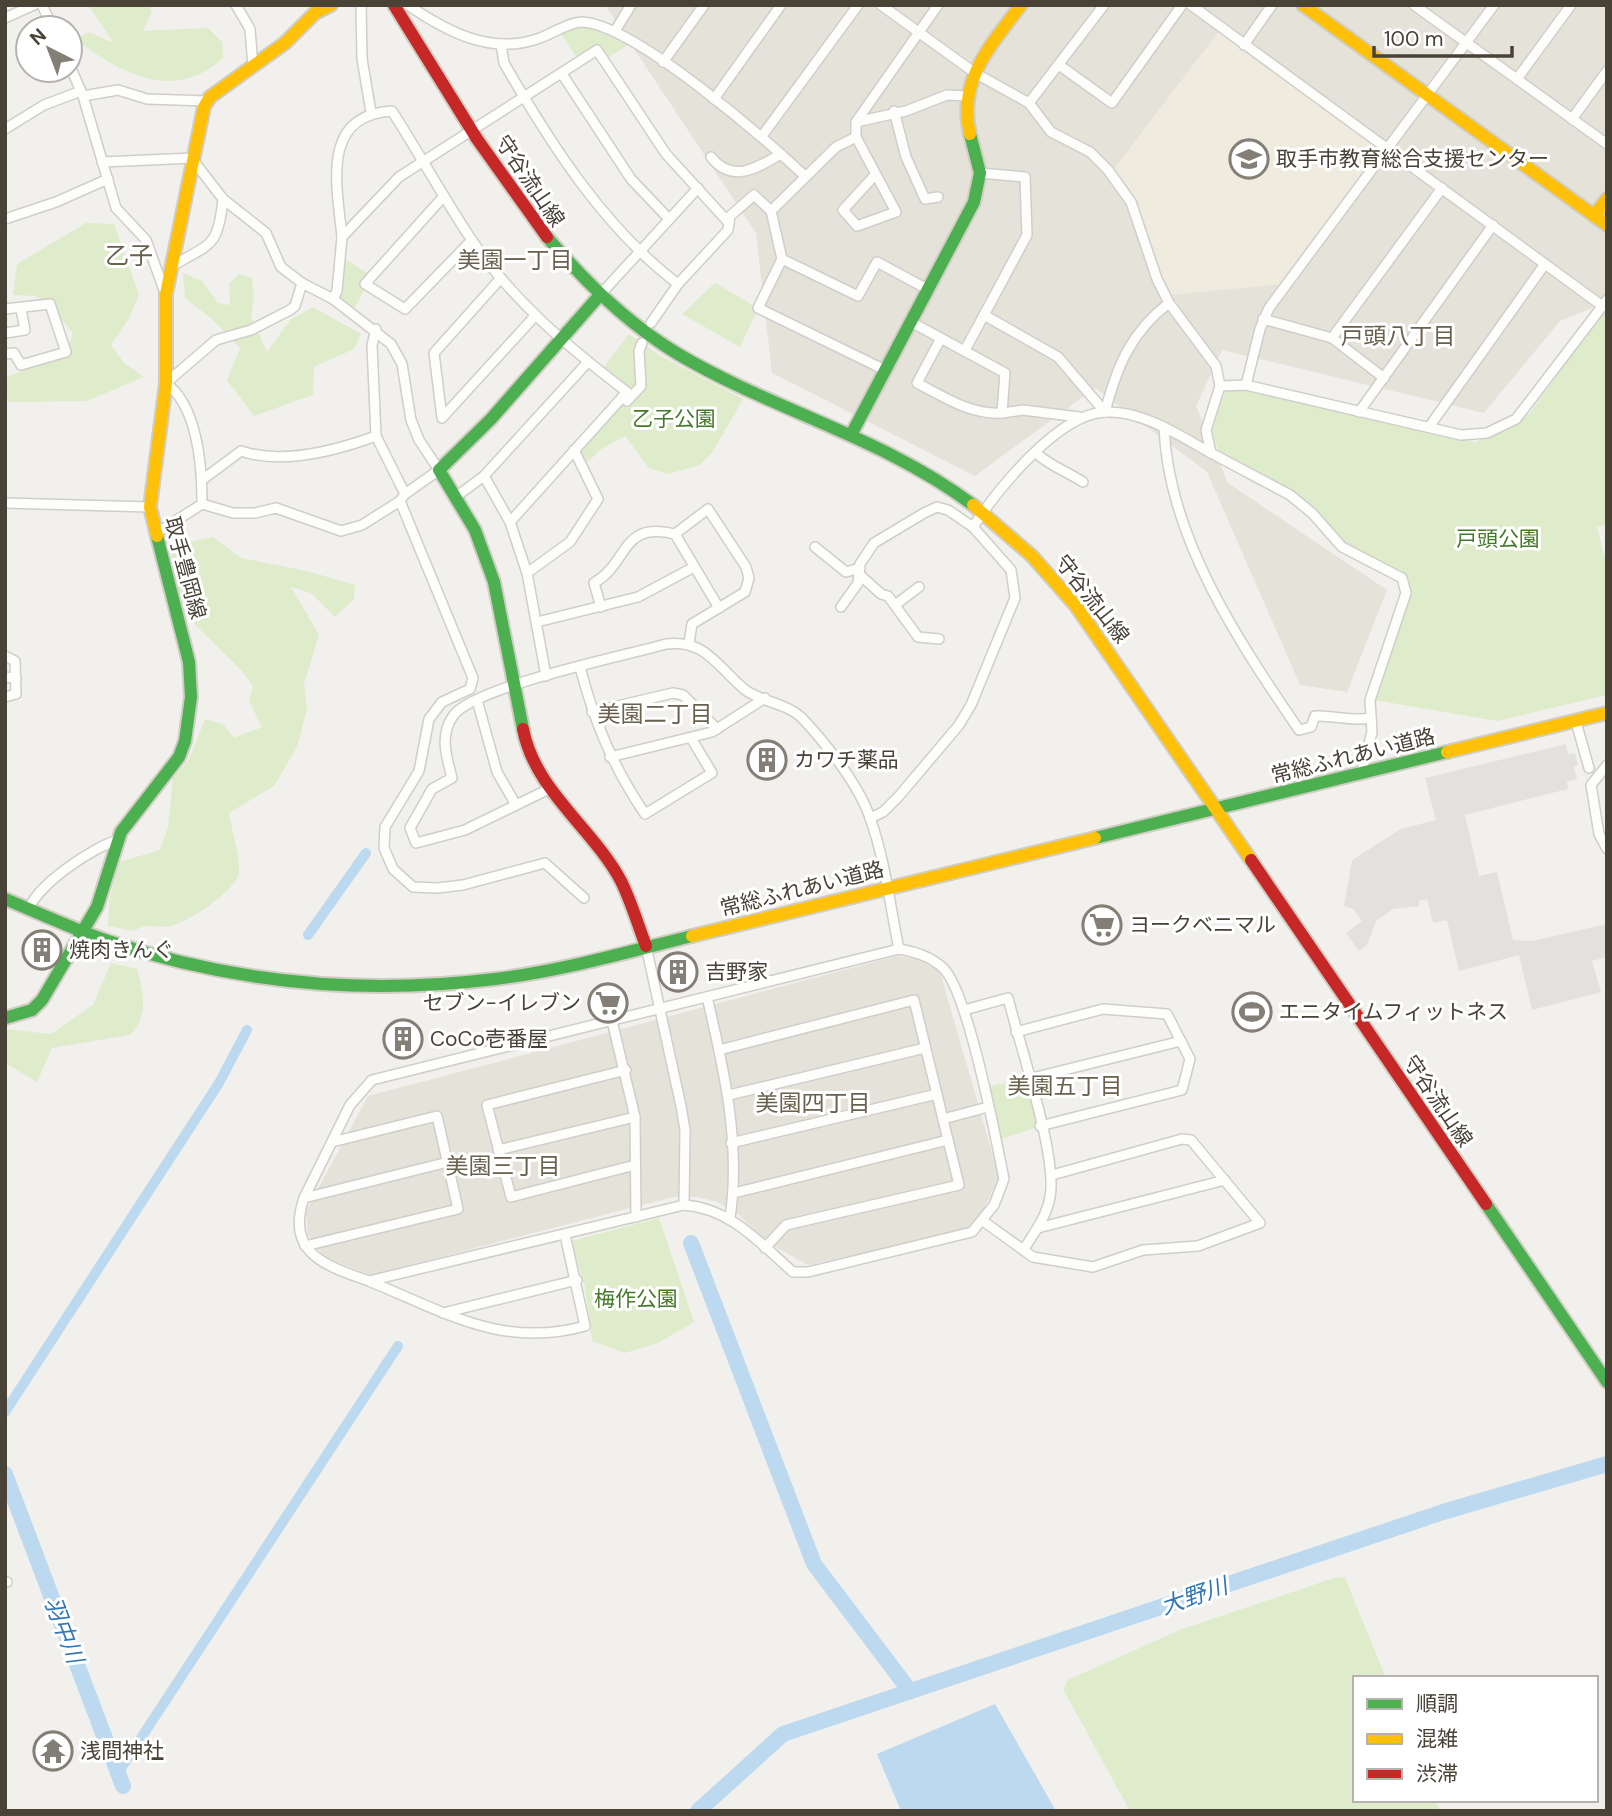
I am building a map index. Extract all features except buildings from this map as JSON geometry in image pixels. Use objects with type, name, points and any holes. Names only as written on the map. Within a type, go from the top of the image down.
[{"type":"street","points":[[5,18],[34,5]]},
{"type":"street","points":[[236,5],[250,29],[253,67]]},
{"type":"street","points":[[5,129],[44,105],[82,93],[118,90],[147,99],[207,101],[285,43],[315,13],[331,5]]},
{"type":"street","points":[[361,5],[362,59],[371,112]]},
{"type":"street","name":"守谷流山線","points":[[394,5],[539,230],[600,296],[648,333],[709,370],[919,468],[983,512],[1022,545],[1076,605],[1607,1382]]},
{"type":"street","points":[[408,5],[461,37],[500,44],[524,43],[583,22],[615,31],[714,99],[762,136],[805,176]]},
{"type":"street","points":[[615,31],[631,5]]},
{"type":"street","points":[[663,62],[704,5]]},
{"type":"street","points":[[714,99],[781,5]]},
{"type":"street","points":[[762,136],[858,5]]},
{"type":"street","points":[[881,5],[975,74],[1029,103],[1051,132],[1090,152],[1108,170],[1131,202],[1157,279],[1169,303],[1216,366],[1220,386],[1206,430],[1211,453]]},
{"type":"street","points":[[875,175],[843,210],[857,226],[896,212],[856,137],[856,122],[938,5]]},
{"type":"street","points":[[851,435],[974,202],[980,173],[968,125],[967,96],[978,62],[1021,5]]},
{"type":"street","points":[[1029,103],[1101,9],[1088,5]]},
{"type":"street","points":[[1059,65],[1112,103],[1182,5]]},
{"type":"street","points":[[1191,5],[1389,147],[1545,264],[1604,302],[1516,419],[1487,433],[1475,435],[1429,427],[1246,385],[1220,386]]},
{"type":"street","points":[[1244,45],[1272,5]]},
{"type":"street","points":[[1303,5],[1607,225]]},
{"type":"street","points":[[1246,385],[1263,319],[1494,5]]},
{"type":"street","points":[[1517,79],[1571,5]]},
{"type":"street","points":[[1417,6],[1607,144]]},
{"type":"street","points":[[500,44],[504,63],[580,184],[641,251],[678,284]]},
{"type":"street","points":[[342,237],[400,177],[423,160],[597,50],[644,124],[729,223]]},
{"type":"street","points":[[1572,119],[1607,71]]},
{"type":"street","points":[[562,74],[631,179],[669,219]]},
{"type":"street","points":[[78,84],[116,208],[149,246],[166,294]]},
{"type":"street","points":[[856,122],[894,111],[906,111],[947,95],[967,96]]},
{"type":"street","name":"取手豊岡線","points":[[5,1018],[32,1010],[42,1000],[84,932],[97,907],[119,840],[134,812],[178,757],[189,716],[189,662],[150,507],[166,383],[166,294],[207,101]]},
{"type":"street","points":[[333,299],[337,291],[342,237],[335,168],[345,134],[371,112],[392,111],[472,240],[501,278],[561,340],[587,363],[627,391],[510,522]]},
{"type":"street","points":[[894,111],[906,157],[925,199],[938,197]]},
{"type":"street","points":[[771,211],[836,147],[856,137]]},
{"type":"street","points":[[711,157],[719,167],[734,173],[752,170],[781,154]]},
{"type":"street","points":[[102,162],[194,159],[223,198],[258,224],[270,239],[281,267],[376,329],[391,344],[402,364],[411,420],[418,440],[457,496],[475,530],[494,582],[526,745],[548,789],[613,868],[631,902],[646,946],[685,1130],[684,1205]]},
{"type":"street","points":[[965,350],[1027,235],[1025,177],[980,173]]},
{"type":"street","points":[[5,219],[56,202],[108,179]]},
{"type":"street","points":[[155,534],[202,504],[233,513],[255,513],[276,508],[341,531],[362,525],[439,470],[491,419],[698,188]]},
{"type":"street","points":[[1332,338],[1442,188]]},
{"type":"street","points":[[622,397],[627,401],[642,386],[639,351],[678,284],[728,230],[730,216],[754,195],[771,211],[782,259],[758,308],[886,370]]},
{"type":"street","points":[[444,196],[365,284],[405,309],[472,240]]},
{"type":"street","points":[[173,266],[212,244],[221,218],[223,198]]},
{"type":"street","points":[[1594,216],[1607,199]]},
{"type":"street","points":[[1359,412],[1493,225]]},
{"type":"street","points":[[782,259],[858,296],[877,262],[929,290]]},
{"type":"street","points":[[1429,427],[1545,264]]},
{"type":"street","points":[[501,278],[434,353],[442,418],[535,316]]},
{"type":"street","points":[[202,504],[198,451],[177,391],[166,383],[216,340],[250,330],[290,310],[295,306],[302,283]]},
{"type":"street","points":[[1105,412],[1112,386],[1131,343],[1143,324],[1169,303]]},
{"type":"street","points":[[5,309],[50,304],[66,352],[20,365],[15,353],[5,355]]},
{"type":"street","points":[[5,333],[25,330],[21,309]]},
{"type":"street","points":[[984,316],[1058,357],[1105,412]]},
{"type":"street","points":[[1263,319],[1332,338],[1384,378]]},
{"type":"street","points":[[911,322],[1004,373],[1002,413]]},
{"type":"street","points":[[376,329],[372,345],[376,436],[403,497],[473,678],[470,689],[442,702],[429,719],[419,771],[385,827],[384,848],[393,869],[413,887],[437,888],[545,863],[584,898]]},
{"type":"street","points":[[941,338],[917,383],[965,407],[986,414],[1023,410],[1079,417],[1105,412],[1164,427],[1290,495],[1312,513],[1342,547],[1402,578],[1406,593],[1370,699],[1371,732],[1361,774]]},
{"type":"street","points":[[457,496],[484,476],[587,363]]},
{"type":"street","points":[[973,527],[983,512],[1036,453],[1079,417]]},
{"type":"street","points":[[1164,427],[1165,459],[1173,497],[1191,546],[1257,669],[1299,730],[1311,727],[1315,716],[1335,715],[1352,722],[1371,718]]},
{"type":"street","points":[[202,480],[241,451],[262,458],[342,448],[376,436]]},
{"type":"street","points":[[527,573],[570,542],[598,499],[574,450]]},
{"type":"street","points":[[1036,453],[1049,465],[1061,467],[1083,482]]},
{"type":"street","points":[[484,476],[510,522],[527,573],[546,676]]},
{"type":"street","points":[[5,503],[150,507]]},
{"type":"street","points":[[841,607],[858,583],[859,571],[874,543],[937,507],[948,510],[973,527],[1011,570],[1015,598],[971,705],[958,726],[899,796],[883,812],[870,818]]},
{"type":"street","points":[[676,534],[708,509],[746,567],[749,578],[745,592],[692,624],[689,643]]},
{"type":"street","points":[[601,607],[594,583],[606,576],[634,538],[654,529],[676,534],[719,608]]},
{"type":"street","points":[[815,547],[846,572],[859,571]]},
{"type":"street","points":[[537,622],[638,597],[694,567]]},
{"type":"street","points":[[859,571],[881,594],[888,596],[918,637],[939,639]]},
{"type":"street","points":[[895,605],[919,587]]},
{"type":"street","points":[[548,789],[465,830],[416,843],[410,828],[432,789],[452,778],[443,743],[452,718],[462,707],[513,684],[666,644],[689,643],[697,646],[747,691],[784,705],[800,717],[857,790],[870,818],[899,948]]},
{"type":"street","points":[[5,656],[16,661],[16,694],[5,697]]},
{"type":"street","points":[[580,667],[592,712],[610,757],[645,814],[712,772],[691,738]]},
{"type":"street","points":[[5,677],[16,678]]},
{"type":"street","points":[[592,712],[673,693],[683,695],[718,729]]},
{"type":"street","points":[[610,757],[718,729],[765,698]]},
{"type":"street","points":[[477,700],[497,772],[516,805]]},
{"type":"street","name":"常総ふれあい道路","points":[[5,899],[84,932],[152,955],[242,975],[376,988],[438,986],[512,977],[646,946],[1217,810],[1607,713]]},
{"type":"street","points":[[1576,722],[1589,768]]},
{"type":"street","points":[[1607,765],[1591,785],[1599,834],[1607,849]]},
{"type":"street","points":[[29,909],[38,892],[91,852],[119,840]]},
{"type":"street","points":[[369,1281],[684,1205],[715,1210],[730,1218],[793,1272],[808,1272],[972,1232],[984,1221],[998,1198],[1004,1179],[964,1010],[944,969],[921,953],[899,948],[372,1080],[349,1105],[298,1213],[299,1232],[304,1246],[317,1259],[333,1269],[369,1281],[441,1313],[512,1334],[533,1336],[563,1333],[585,1326],[565,1235]]},
{"type":"street","points":[[707,996],[729,1096],[734,1194],[730,1218]]},
{"type":"street","points":[[964,1010],[1008,998],[1052,1175],[1050,1199],[1038,1228],[1024,1249]]},
{"type":"street","points":[[719,1050],[914,1000],[959,1185],[786,1225],[765,1248]]},
{"type":"street","points":[[1016,1032],[1103,1009],[1167,1014],[1190,1059],[1182,1090],[1040,1126]]},
{"type":"street","points":[[612,1021],[635,1116],[636,1217]]},
{"type":"street","points":[[1028,1079],[1181,1041]]},
{"type":"street","points":[[729,1096],[925,1048]]},
{"type":"street","points":[[626,1070],[487,1105],[511,1197],[635,1165]]},
{"type":"street","points":[[731,1143],[937,1094]]},
{"type":"street","points":[[943,1119],[988,1107]]},
{"type":"street","points":[[304,1246],[458,1209],[437,1116],[332,1142]]},
{"type":"street","points":[[498,1150],[635,1116]]},
{"type":"street","points":[[984,1221],[1033,1257],[1093,1267],[1143,1250],[1198,1246],[1260,1223],[1191,1140],[1182,1139],[1052,1175]]},
{"type":"street","points":[[734,1194],[948,1140]]},
{"type":"street","points":[[303,1198],[448,1162]]},
{"type":"street","points":[[1038,1228],[1225,1180]]},
{"type":"street","points":[[441,1313],[577,1280]]},
{"type":"shaded area","points":[[605,5],[1607,5],[1607,302],[1560,321],[1484,413],[1222,350],[1196,406],[1228,483],[1387,590],[1347,692],[1300,685],[1207,472],[1095,388],[975,476],[772,373],[756,233]]},
{"type":"shaded area","name":"取手市教育総合支援センター","points":[[1219,31],[1383,149],[1282,284],[1169,295],[1132,195],[1114,169]]},
{"type":"shaded area","points":[[1566,744],[1568,754],[1575,753],[1578,765],[1574,767],[1577,779],[1567,782],[1568,789],[1465,815],[1479,876],[1497,872],[1513,940],[1532,941],[1607,924],[1607,957],[1592,961],[1601,992],[1532,1010],[1519,955],[1459,971],[1447,920],[1433,923],[1427,899],[1419,901],[1419,906],[1393,909],[1376,921],[1367,945],[1359,951],[1346,933],[1362,921],[1353,909],[1344,906],[1352,860],[1401,829],[1436,820],[1425,778]]},
{"type":"shaded area","points":[[897,956],[917,959],[940,972],[999,1176],[979,1220],[963,1231],[808,1265],[765,1241],[739,1215],[717,1202],[697,1197],[673,1197],[371,1275],[324,1257],[308,1235],[306,1211],[368,1096]]},
{"type":"green space","points":[[88,5],[149,5],[152,11],[143,31],[208,28],[222,42],[223,58],[205,72],[186,79],[148,79],[130,73],[84,45],[84,35],[88,32],[114,43]]},
{"type":"green space","points":[[583,22],[633,42],[604,60],[597,51],[580,62],[559,31]]},
{"type":"green space","points":[[86,223],[114,224],[139,295],[129,318],[111,345],[124,363],[144,377],[87,401],[8,402],[5,378],[66,352],[73,334],[50,304],[35,296],[13,295],[17,264]]},
{"type":"green space","points":[[340,256],[372,276],[352,313],[333,299]]},
{"type":"green space","points":[[183,273],[202,281],[218,303],[230,305],[229,284],[239,274],[252,278],[254,297],[251,317],[267,352],[290,320],[313,307],[361,334],[354,349],[314,367],[313,395],[254,416],[227,380],[240,348],[213,320],[185,298]]},
{"type":"green space","points":[[715,283],[758,308],[740,347],[682,314]]},
{"type":"green space","name":"戸頭公園","points":[[1607,304],[1607,524],[1597,527],[1607,566],[1607,695],[1497,721],[1374,700],[1411,592],[1407,579],[1392,567],[1342,543],[1303,499],[1218,450],[1212,431],[1225,391],[1248,390],[1475,442],[1514,426],[1530,413]]},
{"type":"green space","name":"乙子公園","points":[[629,334],[659,355],[743,399],[713,451],[701,464],[667,474],[649,468],[625,436],[601,449],[588,462],[579,451],[632,389],[604,367]]},
{"type":"green space","points":[[213,537],[241,558],[307,571],[355,585],[354,599],[335,617],[311,593],[291,587],[319,635],[304,684],[307,709],[297,747],[274,786],[229,813],[239,860],[239,873],[230,888],[210,905],[171,926],[148,926],[134,931],[108,926],[110,897],[119,862],[160,850],[168,827],[173,778],[188,761],[205,719],[223,724],[234,738],[262,727],[249,701],[253,686],[241,670],[183,613],[174,588],[171,546]]},
{"type":"green space","points":[[111,963],[137,969],[143,1004],[140,1020],[130,1035],[52,1048],[37,1082],[5,1063],[5,1029],[51,1034],[93,1005]]},
{"type":"green space","points":[[1028,1079],[1040,1126],[996,1141],[983,1087]]},
{"type":"green space","name":"梅作公園","points":[[659,1218],[694,1322],[658,1343],[625,1353],[592,1341],[585,1287],[571,1241]]},
{"type":"green space","points":[[1337,1577],[1345,1578],[1385,1676],[1353,1676],[1353,1802],[1437,1802],[1440,1811],[1130,1811],[1063,1689],[1068,1680],[1182,1629]]},
{"type":"water","points":[[995,1704],[1056,1811],[901,1811],[877,1754]]},
{"type":"waterway","points":[[308,935],[366,853]]},
{"type":"waterway","points":[[5,1412],[219,1083],[247,1030]]},
{"type":"waterway","points":[[691,1243],[814,1564],[910,1691]]},
{"type":"waterway","points":[[118,1773],[398,1346]]},
{"type":"waterway","name":"大野川","points":[[698,1811],[783,1734],[1443,1512],[1607,1464]]},
{"type":"waterway","name":"羽中川","points":[[5,1474],[123,1786]]},
{"type":"traffic: fast","points":[[851,435],[974,202],[980,173],[970,134]]},
{"type":"traffic: fast","points":[[547,237],[608,301],[678,354],[752,392],[865,442],[938,481],[973,505]]},
{"type":"traffic: fast","points":[[523,729],[494,582],[475,530],[439,470],[491,419],[599,296]]},
{"type":"traffic: fast","points":[[5,1018],[32,1010],[42,1000],[97,907],[121,832],[179,757],[185,741],[191,697],[189,662],[157,536]]},
{"type":"traffic: fast","points":[[1095,838],[1447,752]]},
{"type":"traffic: fast","points":[[5,899],[95,936],[155,955],[251,976],[348,985],[446,984],[520,976],[692,936]]},
{"type":"traffic: fast","points":[[1486,1204],[1607,1382]]},
{"type":"traffic: slow","points":[[157,536],[150,507],[166,383],[166,294],[204,107],[210,97],[285,43],[315,13],[331,5]]},
{"type":"traffic: slow","points":[[970,134],[967,115],[973,80],[988,49],[1021,5]]},
{"type":"traffic: slow","points":[[1303,5],[1607,225]]},
{"type":"traffic: slow","points":[[1594,216],[1607,199]]},
{"type":"traffic: slow","points":[[973,505],[1032,556],[1076,606],[1251,860]]},
{"type":"traffic: slow","points":[[1447,752],[1607,713]]},
{"type":"traffic: slow","points":[[692,936],[1095,838]]},
{"type":"traffic: jam","points":[[394,5],[477,139],[547,237]]},
{"type":"traffic: jam","points":[[523,729],[529,751],[539,771],[621,881],[646,946]]},
{"type":"traffic: jam","points":[[1251,860],[1486,1204]]},
{"type":"place","name":"取手市教育総合支援センター","points":[[1249,159]]},
{"type":"place","name":"カワチ薬品","points":[[767,760]]},
{"type":"place","name":"ヨークベニマル","points":[[1102,925]]},
{"type":"place","name":"焼肉きんぐ","points":[[42,950]]},
{"type":"place","name":"吉野家","points":[[678,972]]},
{"type":"place","name":"セブン-イレブン","points":[[608,1003]]},
{"type":"place","name":"エニタイムフィットネス","points":[[1252,1012]]},
{"type":"place","name":"CoCo壱番屋","points":[[403,1039]]},
{"type":"place","name":"浅間神社","points":[[53,1751]]},
{"type":"district","name":"乙子","points":[[129,256]]},
{"type":"district","name":"美園一丁目","points":[[515,260]]},
{"type":"district","name":"戸頭八丁目","points":[[1398,336]]},
{"type":"district","name":"美園二丁目","points":[[655,714]]},
{"type":"district","name":"美園五丁目","points":[[1065,1086]]},
{"type":"district","name":"美園四丁目","points":[[813,1103]]},
{"type":"district","name":"美園三丁目","points":[[503,1166]]}]
